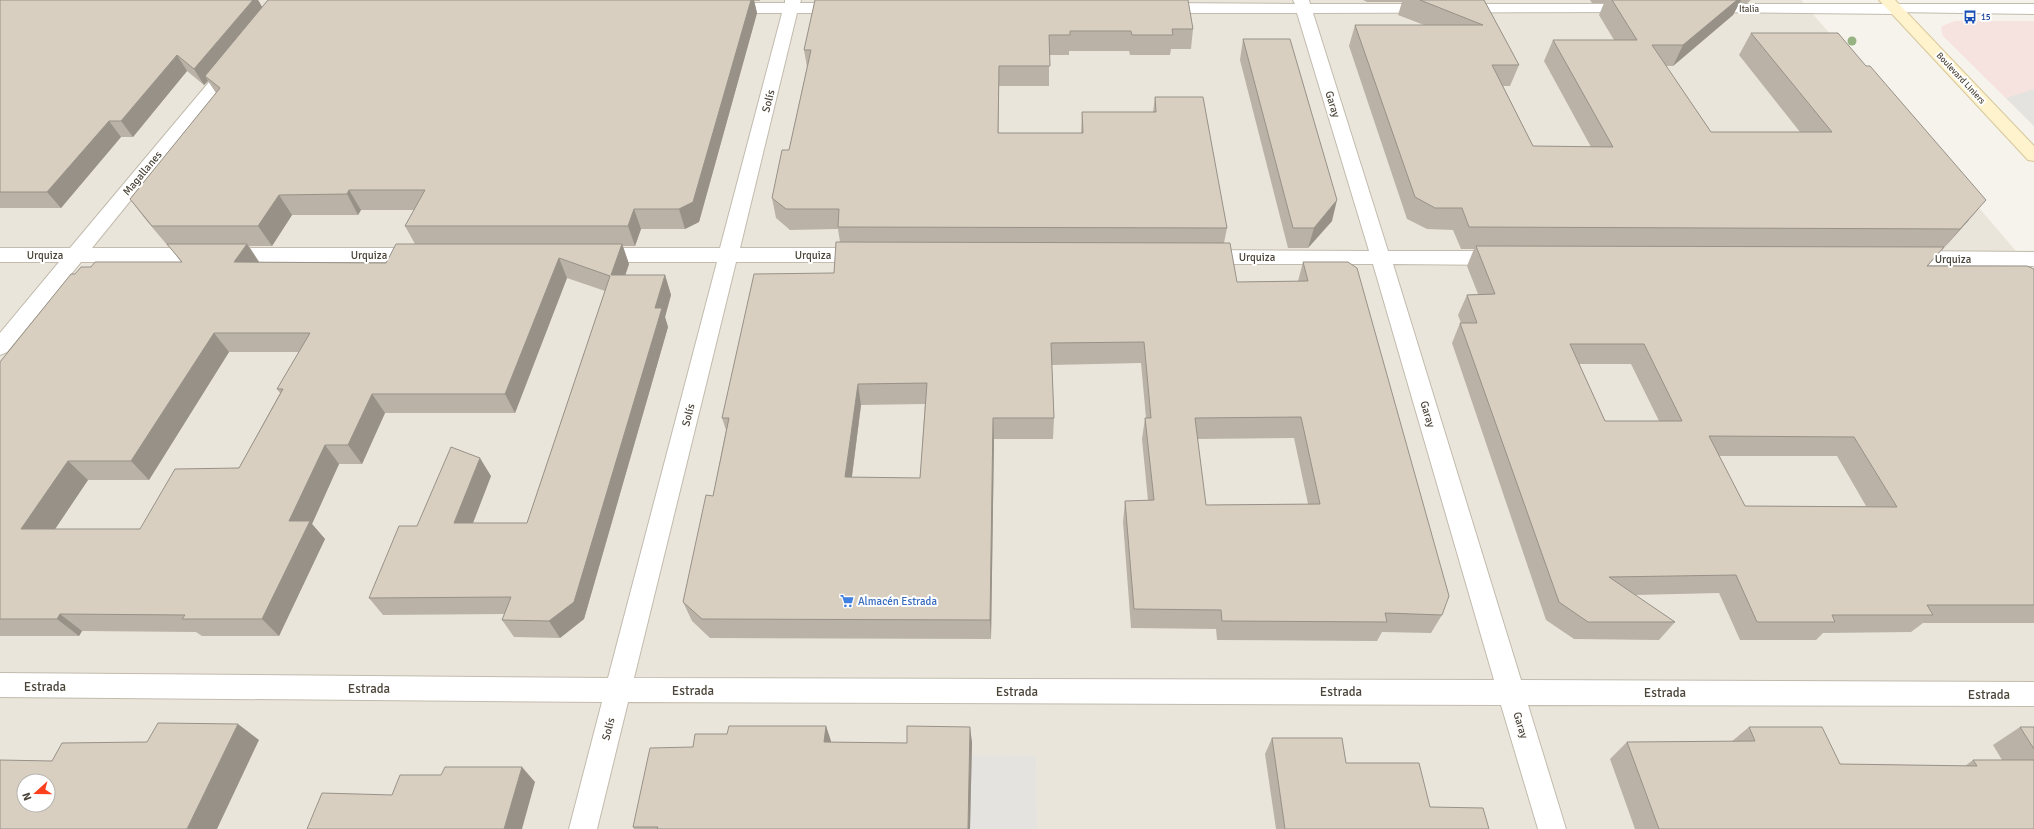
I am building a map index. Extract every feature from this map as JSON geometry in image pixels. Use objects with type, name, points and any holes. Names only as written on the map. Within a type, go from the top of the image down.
[{"type":"main road","name":"Boulevard Liniers","points":[[1891,5],[2034,156]]},
{"type":"street","points":[[711,8],[792,4],[854,8]]},
{"type":"street","name":"Solís","points":[[583,829],[792,4]]},
{"type":"street","points":[[1146,8],[1302,4],[1651,9]]},
{"type":"street","name":"Garay","points":[[1302,4],[1381,258],[1552,829]]},
{"type":"street","name":"Italia","points":[[1690,9],[1891,5],[2034,10]]},
{"type":"street","name":"Magallanes","points":[[0,347],[240,56]]},
{"type":"street","name":"Urquiza","points":[[0,255],[442,255]]},
{"type":"street","name":"Urquiza","points":[[578,255],[880,255]]},
{"type":"street","name":"Urquiza","points":[[1182,257],[1517,258]]},
{"type":"street","name":"Urquiza","points":[[1891,258],[2034,259]]},
{"type":"street","name":"Estrada","points":[[0,686],[618,690],[1510,691],[2034,694]]},
{"type":"shaded area","points":[[0,0],[1801,0],[2034,272],[2034,829],[0,829]]},
{"type":"shaded area","points":[[1955,21],[2034,21],[2034,126],[1943,36],[1941,30],[1942,26]]},
{"type":"shaded area","points":[[2034,89],[2034,126],[2006,98]]},
{"type":"shaded area","points":[[958,755],[1036,756],[1037,829],[955,829]]},
{"type":"building","points":[[0,0],[253,0],[194,69],[177,55],[121,121],[109,121],[47,192],[0,192]]},
{"type":"building","points":[[268,0],[751,0],[693,202],[679,209],[634,209],[628,226],[405,226],[425,190],[349,190],[347,194],[279,195],[258,226],[152,226],[130,199],[220,88],[205,76]]},
{"type":"building","points":[[815,0],[1188,0],[1193,29],[1172,29],[1173,35],[1132,35],[1131,31],[1070,31],[1070,35],[1049,35],[1050,66],[999,66],[998,133],[1083,133],[1082,112],[1156,112],[1155,97],[1203,97],[1227,228],[838,227],[839,209],[786,209],[772,198],[782,150],[789,150],[811,50],[804,50]]},
{"type":"building","points":[[1420,0],[1484,0],[1519,65],[1492,65],[1533,146],[1613,147],[1553,40],[1637,40],[1612,0],[1737,0],[1683,45],[1652,45],[1711,132],[1832,132],[1751,33],[1838,33],[1866,66],[1870,66],[1986,200],[1960,229],[1469,227],[1462,208],[1435,208],[1415,197],[1355,25],[1483,25]]},
{"type":"building","points":[[1243,39],[1290,39],[1337,200],[1314,228],[1293,228]]},
{"type":"building","points":[[836,242],[1230,243],[1237,282],[1308,281],[1303,262],[1348,262],[1357,268],[1449,596],[1442,615],[1385,613],[1387,622],[1222,621],[1221,610],[1134,609],[1125,501],[1154,500],[1145,418],[1151,418],[1144,342],[1051,343],[1054,418],[993,418],[990,620],[702,619],[683,602],[706,495],[713,496],[729,418],[722,418],[754,274],[834,273]],"holes":[[[927,383],[920,478],[845,477],[858,384]],[[1301,417],[1320,504],[1206,505],[1195,418]]]},
{"type":"building","points":[[167,244],[247,244],[234,262],[386,263],[396,244],[622,244],[611,275],[665,275],[655,308],[662,308],[574,602],[549,621],[502,620],[511,597],[369,598],[399,526],[417,526],[451,447],[480,458],[454,523],[527,523],[610,276],[559,258],[505,394],[372,394],[348,445],[325,445],[289,521],[310,521],[262,619],[182,619],[185,615],[60,614],[57,619],[0,619],[0,362],[71,274],[75,274],[81,267],[91,267],[95,262],[182,262]],"holes":[[[214,333],[310,333],[277,389],[283,389],[239,468],[175,469],[140,529],[21,529],[68,461],[131,461]]]},
{"type":"building","points":[[1476,246],[1944,247],[1927,266],[2027,266],[2034,269],[2034,605],[1927,605],[1933,615],[1832,615],[1835,622],[1757,622],[1736,575],[1609,577],[1675,622],[1588,622],[1559,602],[1460,323],[1477,323],[1467,295],[1495,294]],"holes":[[[1570,344],[1644,344],[1682,421],[1605,421]],[[1709,436],[1854,437],[1897,507],[1745,506]]]},
{"type":"building","points":[[158,723],[238,724],[187,829],[0,829],[0,760],[52,761],[62,743],[147,742]]},
{"type":"building","points":[[729,726],[826,726],[824,742],[907,743],[907,726],[970,727],[968,829],[657,829],[658,827],[633,827],[650,748],[693,747],[695,734],[727,734]]},
{"type":"building","points":[[1749,727],[1822,727],[1840,764],[1977,766],[1973,760],[2034,760],[2034,829],[1659,829],[1627,742],[1755,741]]},
{"type":"building","points":[[2020,727],[2034,727],[2034,749]]},
{"type":"building","points":[[1272,738],[1342,738],[1346,763],[1419,763],[1430,807],[1483,808],[1489,829],[1285,829]]},
{"type":"building","points":[[445,767],[522,767],[504,829],[307,829],[322,793],[392,795],[400,775],[441,775]]},
{"type":"place","name":"15","points":[[1970,17]]},
{"type":"place","name":"Almacén Estrada","points":[[847,601]]}]
